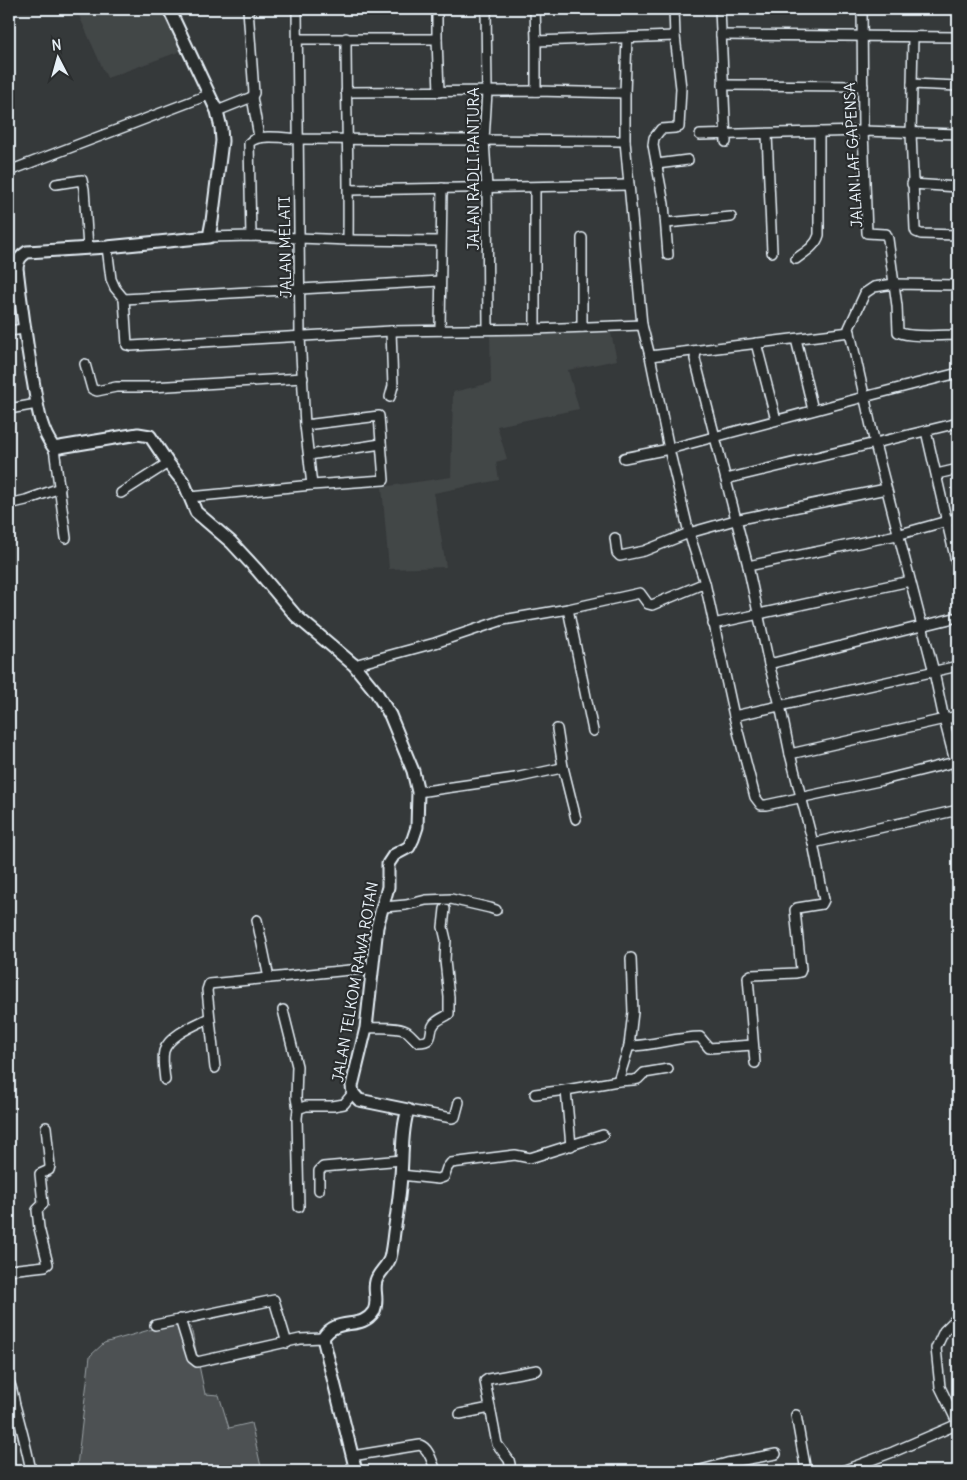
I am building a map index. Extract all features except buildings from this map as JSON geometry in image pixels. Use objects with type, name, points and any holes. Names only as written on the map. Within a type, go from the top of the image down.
[{"type":"street","points":[[168,9],[217,111],[221,128],[222,141],[209,237]]},
{"type":"street","points":[[248,9],[254,93],[252,98],[259,137]]},
{"type":"street","name":"JALAN MELATI","points":[[297,9],[300,337],[305,425],[312,485]]},
{"type":"street","points":[[437,9],[439,92]]},
{"type":"street","name":"JALAN RADLI PANTURA","points":[[486,9],[487,92],[484,140],[487,188],[488,330]]},
{"type":"street","points":[[535,9],[536,91]]},
{"type":"street","points":[[668,255],[666,223],[654,138],[661,129],[675,128],[679,126],[680,122],[681,88],[674,9]]},
{"type":"street","points":[[720,9],[726,138]]},
{"type":"street","name":"JALAN LAF GAPENSA","points":[[862,9],[863,131],[867,233],[884,234],[887,236],[894,284]]},
{"type":"street","points":[[721,35],[958,37]]},
{"type":"street","points":[[536,41],[675,36]]},
{"type":"street","points":[[913,37],[911,132],[912,184],[916,232],[921,234],[958,235]]},
{"type":"street","points":[[346,38],[348,240]]},
{"type":"street","points":[[627,38],[625,141],[642,325],[669,449],[690,533],[706,584],[734,716],[755,797],[761,805],[766,805],[955,762]]},
{"type":"street","points":[[298,39],[437,39]]},
{"type":"street","points":[[912,84],[958,86]]},
{"type":"street","points":[[724,85],[863,86]]},
{"type":"street","points":[[346,92],[536,91],[625,93]]},
{"type":"street","points":[[9,171],[208,95]]},
{"type":"street","points":[[217,111],[252,98]]},
{"type":"street","points":[[700,134],[726,138],[767,134],[863,131],[958,134]]},
{"type":"street","points":[[796,259],[812,246],[819,235],[818,132]]},
{"type":"street","points":[[767,134],[772,252]]},
{"type":"street","points":[[251,236],[249,143],[252,139],[259,137],[297,139],[625,141]]},
{"type":"street","points":[[657,164],[688,160]]},
{"type":"street","points":[[56,184],[82,180],[88,248]]},
{"type":"street","points":[[912,184],[958,187]]},
{"type":"street","points":[[349,190],[629,185]]},
{"type":"street","points":[[440,330],[442,188]]},
{"type":"street","points":[[535,188],[535,329]]},
{"type":"street","points":[[666,223],[731,216]]},
{"type":"street","points":[[66,538],[54,448],[44,431],[37,404],[24,329],[17,268],[21,256],[28,252],[107,247],[209,237],[251,236],[440,241]]},
{"type":"street","points":[[582,238],[582,327]]},
{"type":"street","points":[[107,247],[114,288],[124,299],[126,345],[131,346],[392,331],[642,325]]},
{"type":"street","points":[[124,299],[440,281]]},
{"type":"street","points":[[894,284],[898,332],[914,335],[958,335]]},
{"type":"street","points":[[958,284],[894,284],[874,287],[865,293],[849,328],[897,535],[934,672],[958,773]]},
{"type":"street","points":[[9,331],[24,329]]},
{"type":"street","points":[[390,397],[393,386],[392,331]]},
{"type":"street","points":[[650,356],[850,332]]},
{"type":"street","points":[[796,339],[813,410]]},
{"type":"street","points":[[756,344],[776,420]]},
{"type":"street","points":[[696,351],[695,359],[748,566],[790,754],[813,843],[824,902],[795,910],[802,968],[800,972],[751,975],[748,977],[755,1063]]},
{"type":"street","points":[[85,364],[92,389],[97,391],[116,387],[152,387],[303,378]]},
{"type":"street","points":[[624,458],[669,449],[958,373]]},
{"type":"street","points":[[9,410],[37,404]]},
{"type":"street","points":[[190,497],[384,480],[379,416],[305,425]]},
{"type":"street","points":[[726,479],[958,423]]},
{"type":"street","points":[[926,431],[958,570]]},
{"type":"street","name":"JALAN TELKOM RAWA ROTAN","points":[[54,448],[144,434],[150,436],[184,483],[196,512],[231,542],[296,616],[354,665],[376,692],[390,715],[413,772],[418,792],[417,827],[409,847],[394,855],[388,864],[388,886],[377,927],[366,1028],[353,1078],[352,1093],[359,1100],[408,1110]]},
{"type":"street","points":[[309,455],[381,444]]},
{"type":"street","points":[[121,493],[168,463]]},
{"type":"street","points":[[937,474],[958,470]]},
{"type":"street","points":[[9,504],[60,488]]},
{"type":"street","points":[[615,538],[617,553],[620,556],[644,551],[690,533],[735,520],[886,489]]},
{"type":"street","points":[[748,566],[897,535],[958,518]]},
{"type":"street","points":[[713,624],[910,581]]},
{"type":"street","points":[[354,665],[434,643],[503,620],[568,609],[640,593],[648,604],[652,605],[706,584]]},
{"type":"street","points":[[568,609],[593,731]]},
{"type":"street","points":[[769,664],[958,617]]},
{"type":"street","points":[[734,716],[958,666]]},
{"type":"street","points":[[790,754],[958,716]]},
{"type":"street","points":[[557,729],[563,767],[576,819]]},
{"type":"street","points":[[418,792],[515,778],[563,767]]},
{"type":"street","points":[[813,843],[958,810]]},
{"type":"street","points":[[384,906],[406,905],[426,900],[451,900],[496,910]]},
{"type":"street","points":[[366,1028],[388,1028],[406,1031],[418,1042],[425,1042],[432,1035],[432,1026],[449,1014],[445,961],[446,940],[443,927],[445,909]]},
{"type":"street","points":[[257,920],[269,978]]},
{"type":"street","points":[[618,1081],[629,1046],[633,1012],[631,958]]},
{"type":"street","points":[[214,1068],[207,987],[209,984],[372,969]]},
{"type":"street","points":[[283,1010],[297,1066],[296,1098],[298,1109],[296,1118],[299,1207]]},
{"type":"street","points":[[165,1080],[164,1053],[167,1044],[174,1037],[209,1018]]},
{"type":"street","points":[[629,1046],[642,1046],[690,1037],[700,1037],[709,1048],[753,1044]]},
{"type":"street","points":[[535,1094],[633,1080],[638,1079],[644,1073],[668,1069]]},
{"type":"street","points":[[566,1090],[571,1146]]},
{"type":"street","points":[[298,1109],[306,1106],[344,1104],[352,1093]]},
{"type":"street","points":[[356,1471],[323,1338],[328,1330],[336,1326],[364,1321],[376,1306],[376,1279],[386,1268],[390,1259],[402,1175],[405,1125],[408,1110],[452,1118],[455,1117],[459,1102]]},
{"type":"street","points":[[9,1270],[45,1266],[48,1264],[39,1228],[37,1210],[43,1204],[40,1174],[49,1170],[50,1166],[46,1126]]},
{"type":"street","points":[[402,1175],[438,1179],[444,1177],[451,1163],[515,1156],[530,1158],[603,1135]]},
{"type":"street","points":[[319,1190],[319,1171],[323,1167],[402,1160]]},
{"type":"street","points":[[154,1325],[274,1300],[287,1343]]},
{"type":"street","points":[[180,1319],[192,1358],[197,1362],[300,1339],[323,1338]]},
{"type":"street","points":[[842,1471],[893,1452],[958,1424],[940,1387],[936,1348],[944,1331],[956,1319]]},
{"type":"street","points":[[510,1471],[509,1460],[497,1444],[485,1384],[486,1380],[536,1370]]},
{"type":"street","points":[[9,1382],[13,1391],[31,1471]]},
{"type":"street","points":[[460,1414],[490,1408]]},
{"type":"street","points":[[796,1415],[806,1471]]},
{"type":"street","points":[[352,1456],[420,1444],[428,1451],[436,1471]]},
{"type":"street","points":[[696,1471],[776,1454]]},
{"type":"shaded area","points":[[76,9],[164,9],[181,51],[107,78]]},
{"type":"shaded area","points":[[611,333],[617,360],[568,370],[579,409],[497,426],[507,459],[496,462],[499,480],[434,493],[446,567],[389,569],[382,487],[451,477],[453,392],[491,383],[490,335]]},
{"type":"shaded area","points":[[170,1324],[191,1327],[205,1394],[219,1395],[229,1428],[251,1423],[262,1471],[57,1471],[77,1466],[90,1356],[104,1343]]}]
